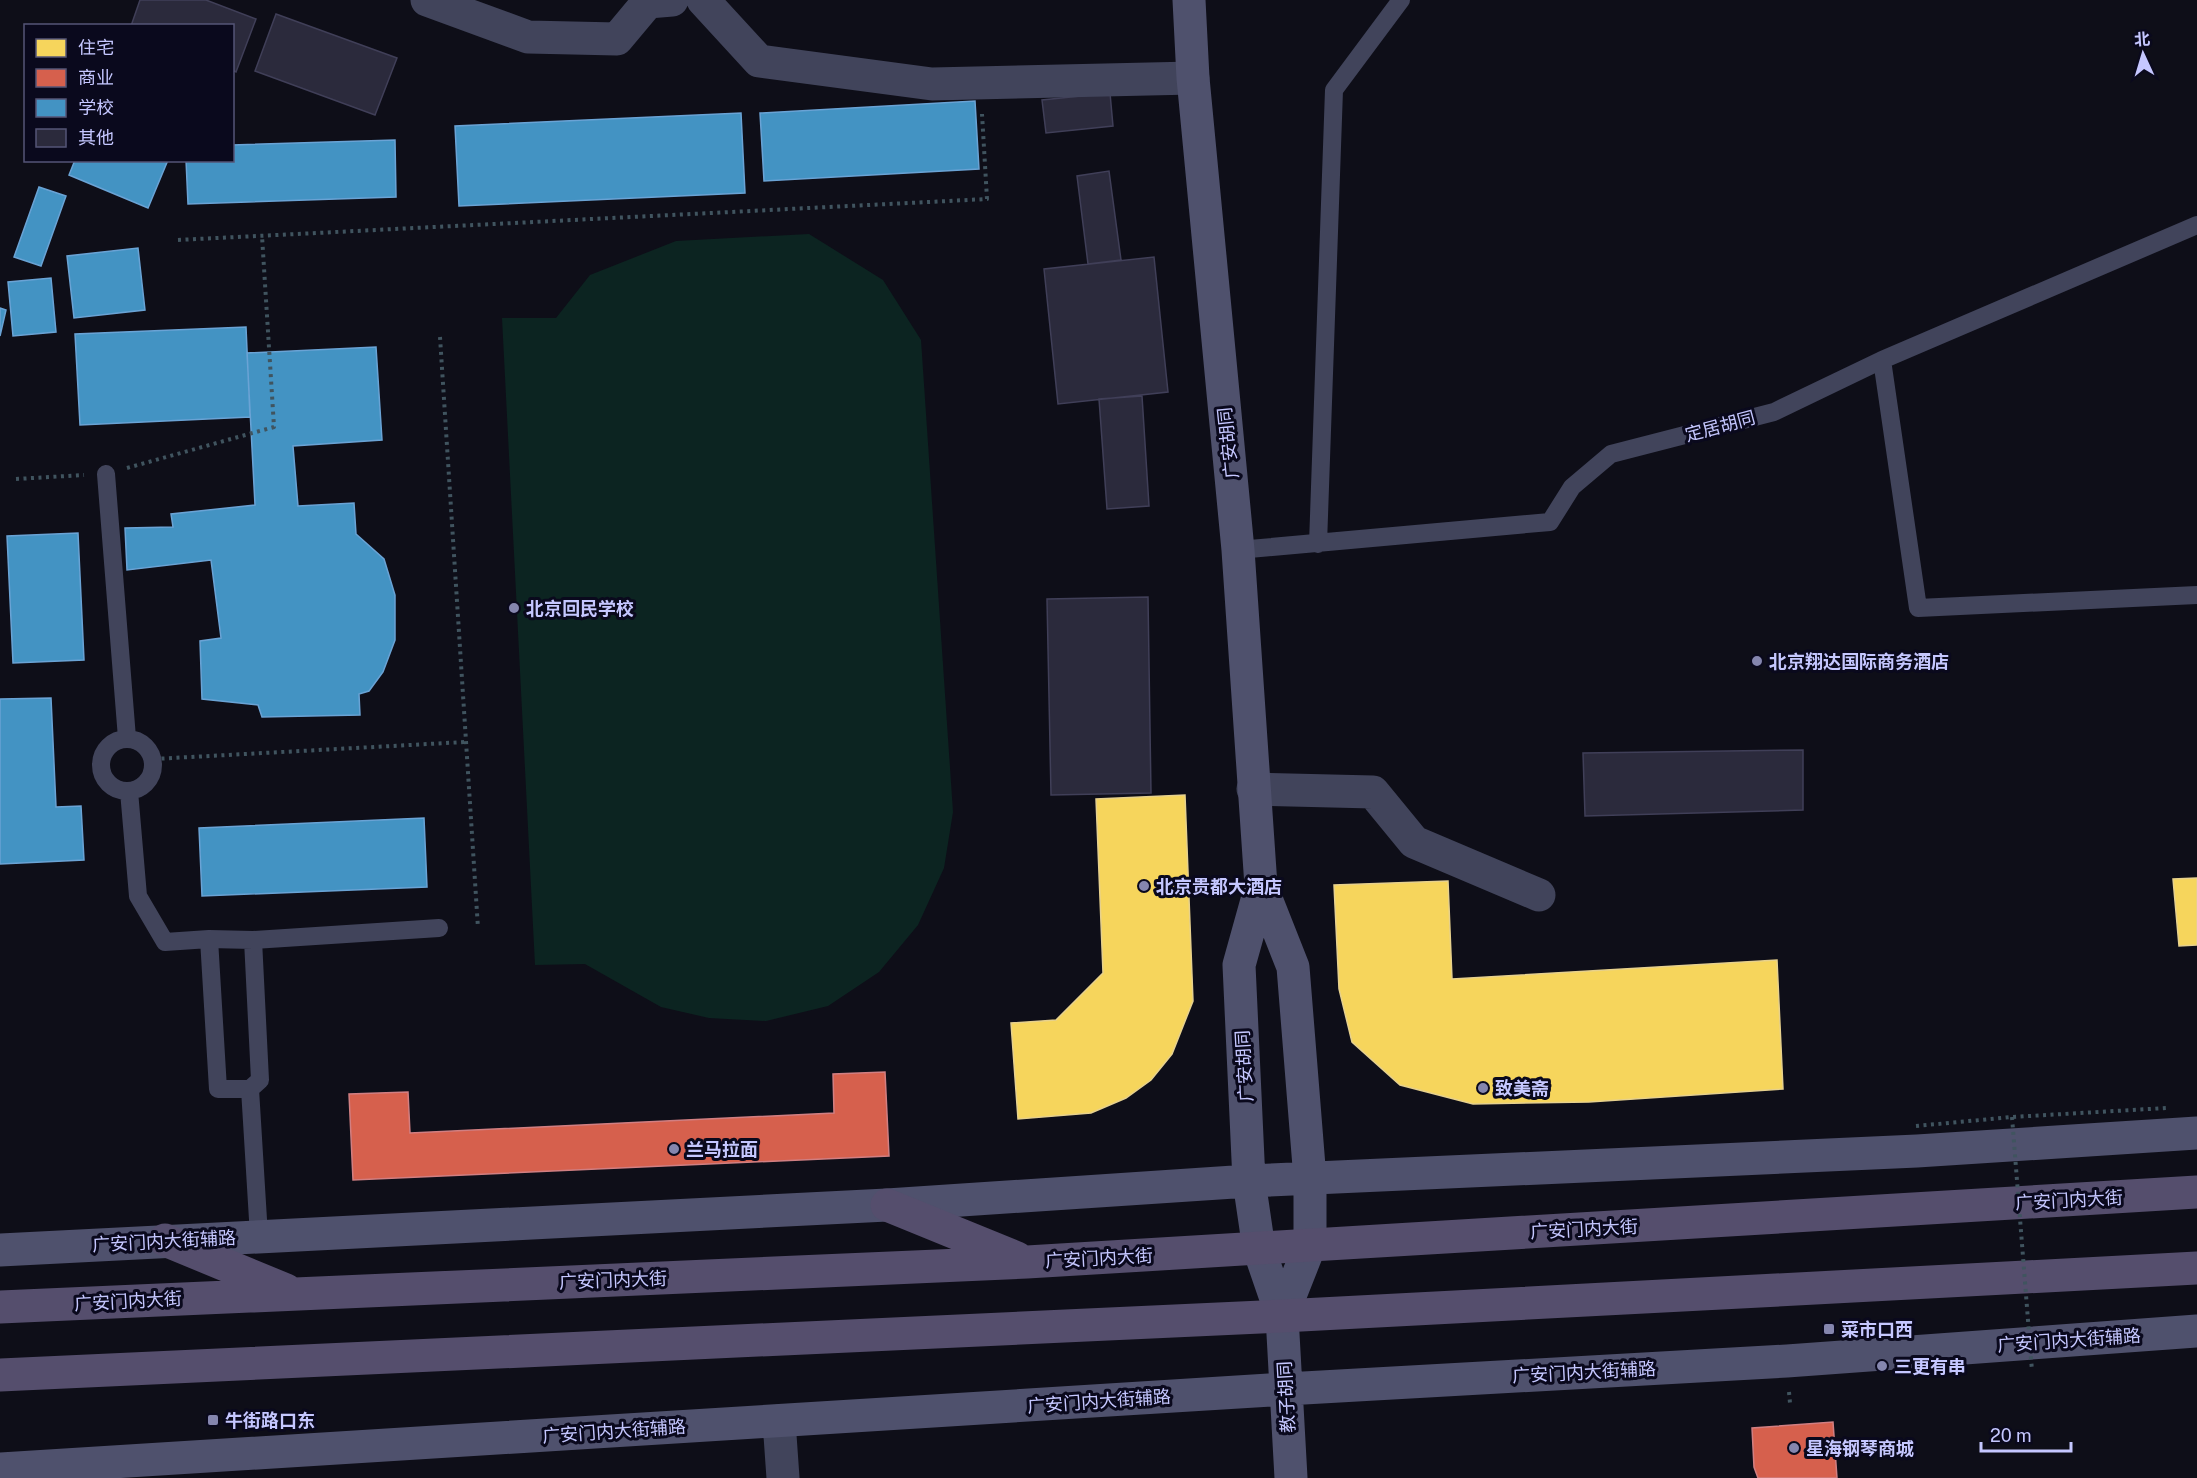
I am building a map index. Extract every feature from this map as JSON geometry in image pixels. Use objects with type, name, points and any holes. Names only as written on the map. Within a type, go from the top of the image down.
[{"type":"main road","name":"广安门内大街","points":[[0,1307],[1027,1262],[2197,1192]]},
{"type":"main road","points":[[887,1205],[1027,1262]]},
{"type":"main road","points":[[165,1240],[296,1294]]},
{"type":"main road","points":[[0,1375],[1282,1316],[2197,1268]]},
{"type":"street","points":[[427,0],[528,37],[617,39],[648,2],[672,0]]},
{"type":"street","points":[[703,0],[759,61],[932,84],[1193,78]]},
{"type":"street","name":"广安胡同","points":[[1189,0],[1193,78],[1238,550],[1261,886],[1293,967],[1310,1179],[1310,1245]]},
{"type":"street","points":[[1253,789],[1373,792],[1414,842],[1539,895]]},
{"type":"street","name":"广安胡同","points":[[1261,886],[1239,965],[1249,1181],[1259,1249],[1282,1316]]},
{"type":"street","name":"广安门内大街辅路","points":[[0,1250],[887,1205],[1249,1181],[1917,1151],[2197,1133]]},
{"type":"street","points":[[1282,1316],[1310,1245]]},
{"type":"street","name":"教子胡同","points":[[1282,1316],[1291,1478]]},
{"type":"street","name":"广安门内大街辅路","points":[[0,1469],[68,1472],[778,1421],[1787,1361],[2197,1331]]},
{"type":"street","points":[[778,1421],[783,1478]]},
{"type":"lane","points":[[1318,544],[1334,90],[1401,0]]},
{"type":"lane","name":"定居胡同","points":[[1238,550],[1550,522],[1572,487],[1611,454],[1774,412],[1882,360],[2197,225]]},
{"type":"lane","points":[[1882,360],[1918,608],[2197,595]]},
{"type":"lane","points":[[106,474],[127,738]]},
{"type":"lane","points":[[127,738],[144,744],[154,759],[152,778],[138,790],[119,791],[104,780],[100,761],[109,745],[127,738]]},
{"type":"lane","points":[[129,791],[138,896],[165,942],[439,928]]},
{"type":"lane","points":[[209,939],[218,1089],[250,1089],[260,1080],[253,939]]},
{"type":"lane","points":[[250,1089],[259,1236]]},
{"type":"path","points":[[178,240],[987,200],[981,84]]},
{"type":"path","points":[[16,479],[106,474],[273,427],[262,236]]},
{"type":"path","points":[[440,338],[478,928]]},
{"type":"path","points":[[154,759],[465,742]]},
{"type":"path","points":[[1916,1126],[2013,1117],[2166,1108]]},
{"type":"path","points":[[2013,1117],[2032,1371]]},
{"type":"green space","points":[[809,234],[883,280],[921,340],[953,812],[944,868],[918,925],[879,972],[828,1006],[766,1021],[709,1018],[661,1007],[585,964],[535,965],[502,318],[556,318],[590,275],[676,241]]},
{"type":"building: 住宅","name":"北京贵都大酒店","points":[[1185,795],[1193,1001],[1172,1054],[1151,1080],[1126,1098],[1091,1113],[1018,1119],[1011,1023],[1056,1020],[1103,973],[1096,799]]},
{"type":"building: 住宅","points":[[2197,878],[2197,945],[2179,946],[2173,879]]},
{"type":"building: 住宅","points":[[1448,881],[1452,979],[1777,960],[1783,1089],[1589,1102],[1473,1104],[1400,1085],[1352,1042],[1339,989],[1334,885]]},
{"type":"building: 商业","points":[[885,1072],[889,1156],[353,1180],[349,1094],[408,1092],[410,1133],[834,1113],[833,1074]]},
{"type":"building: 商业","name":"星海钢琴商城","points":[[1833,1422],[1837,1478],[1758,1478],[1754,1467],[1752,1428]]},
{"type":"building: 学校","points":[[975,101],[979,169],[764,181],[760,113]]},
{"type":"building: 学校","points":[[741,113],[745,193],[459,206],[455,126]]},
{"type":"building: 学校","points":[[395,140],[396,197],[188,204],[186,162],[234,162],[234,145]]},
{"type":"building: 学校","points":[[74,162],[167,162],[148,208],[69,175]]},
{"type":"building: 学校","points":[[39,187],[66,196],[41,266],[14,257]]},
{"type":"building: 学校","points":[[138,248],[145,310],[74,318],[67,256]]},
{"type":"building: 学校","points":[[51,278],[56,332],[13,336],[8,282]]},
{"type":"building: 学校","points":[[0,308],[6,310],[0,336]]},
{"type":"building: 学校","points":[[246,327],[250,417],[80,425],[75,334]]},
{"type":"building: 学校","points":[[376,347],[382,440],[293,446],[298,506],[354,503],[356,534],[384,559],[395,595],[395,640],[383,672],[369,691],[359,694],[360,715],[262,717],[258,705],[202,699],[200,641],[221,638],[211,560],[127,570],[125,528],[173,527],[171,514],[255,505],[247,353]]},
{"type":"building: 学校","points":[[78,533],[84,660],[13,663],[7,536]]},
{"type":"building: 学校","points":[[51,698],[56,807],[81,806],[84,860],[0,864],[0,699]]},
{"type":"building: 学校","points":[[424,818],[427,887],[202,896],[199,828]]},
{"type":"building: 其他","points":[[140,0],[206,0],[256,19],[236,72],[234,71],[234,24],[132,24]]},
{"type":"building: 其他","points":[[276,14],[397,58],[375,115],[255,71]]},
{"type":"building: 其他","points":[[1110,93],[1113,126],[1046,133],[1042,100]]},
{"type":"building: 其他","points":[[1109,171],[1121,260],[1088,264],[1077,176]]},
{"type":"building: 其他","points":[[1154,257],[1168,392],[1058,404],[1044,269]]},
{"type":"building: 其他","points":[[1142,396],[1149,506],[1107,509],[1099,399]]},
{"type":"building: 其他","points":[[1148,597],[1151,793],[1051,795],[1047,599]]},
{"type":"building: 其他","points":[[1803,750],[1803,810],[1585,816],[1583,753]]},
{"type":"place","name":"北京回民学校","points":[[514,608]]},
{"type":"place","name":"北京翔达国际商务酒店","points":[[1757,661]]},
{"type":"place","name":"北京贵都大酒店","points":[[1144,886]]},
{"type":"place","name":"致美斋","points":[[1483,1088]]},
{"type":"place","name":"兰马拉面","points":[[674,1149]]},
{"type":"place","name":"菜市口西","points":[[1829,1329]]},
{"type":"place","name":"三更有串","points":[[1882,1366]]},
{"type":"place","name":"牛街路口东","points":[[213,1420]]},
{"type":"place","name":"星海钢琴商城","points":[[1794,1448]]}]
